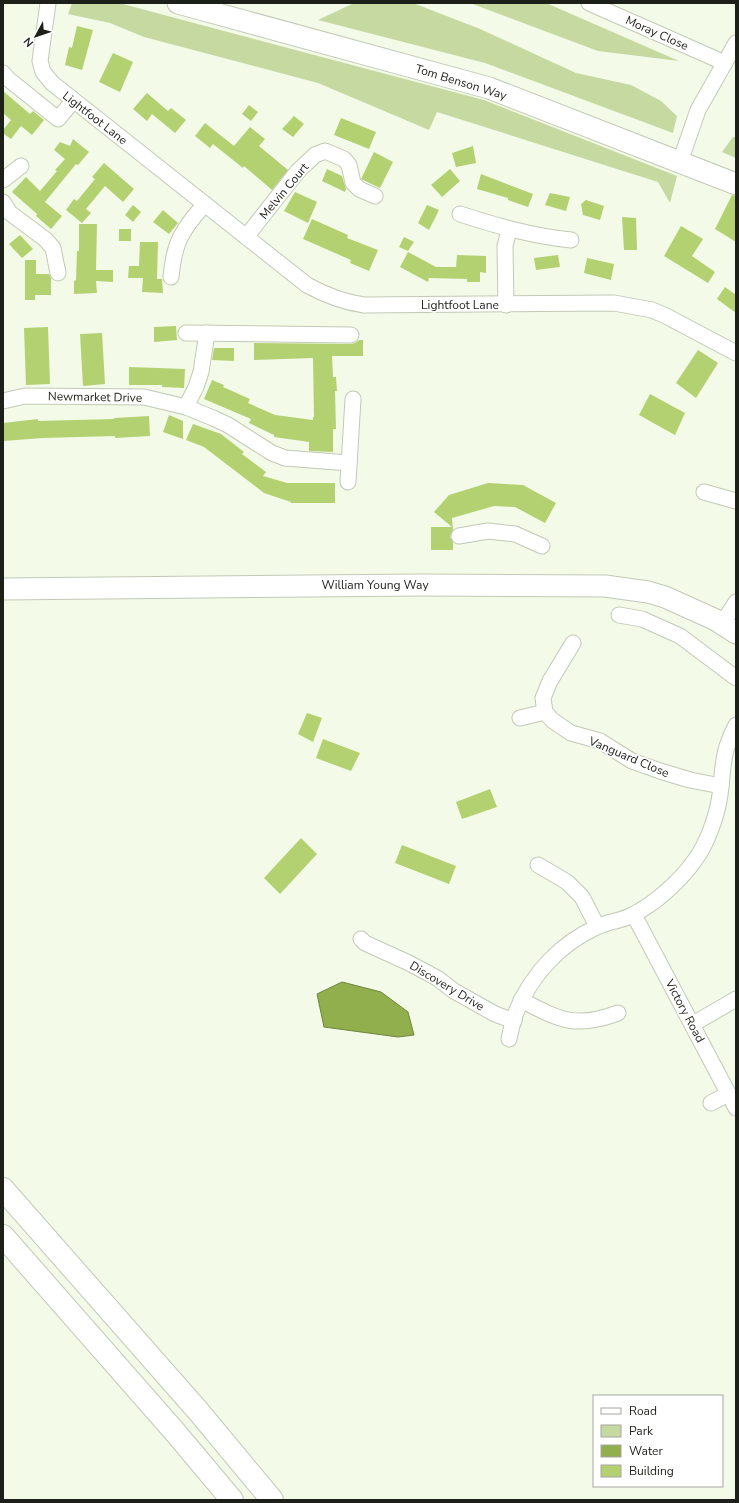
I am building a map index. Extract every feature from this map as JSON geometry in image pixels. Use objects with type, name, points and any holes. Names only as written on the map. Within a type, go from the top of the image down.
[{"type":"highway","points":[[3,1189],[194,1406],[272,1500]]},
{"type":"highway","points":[[3,1236],[175,1432],[232,1500]]},
{"type":"main road","name":"Tom Benson Way","points":[[178,3],[489,88],[736,184]]},
{"type":"main road","name":"William Young Way","points":[[3,589],[421,585],[605,586],[656,594],[695,610],[729,628]]},
{"type":"street","name":"Lightfoot Lane","points":[[48,3],[40,54],[41,66],[52,84],[307,285],[323,293],[353,304],[364,305],[506,305],[598,303],[634,306],[652,310],[666,316],[736,353]]},
{"type":"street","name":"Moray Close","points":[[589,3],[725,63]]},
{"type":"street","points":[[680,162],[698,110],[736,43]]},
{"type":"street","points":[[3,73],[7,78],[58,119],[73,101]]},
{"type":"street","name":"Melvin Court","points":[[246,237],[298,171],[315,155],[325,151],[344,159],[349,165],[353,183],[359,189],[376,196]]},
{"type":"street","points":[[3,180],[21,166]]},
{"type":"street","points":[[3,202],[10,213],[46,239],[53,248],[58,273]]},
{"type":"street","points":[[171,277],[176,248],[197,212],[205,204]]},
{"type":"street","points":[[460,214],[510,230],[543,237],[571,240]]},
{"type":"street","points":[[506,305],[505,246],[510,230]]},
{"type":"street","points":[[186,333],[351,335]]},
{"type":"street","points":[[186,407],[196,387],[201,372],[207,334]]},
{"type":"street","name":"Newmarket Drive","points":[[3,401],[25,396],[144,397],[186,407],[213,418],[228,425],[272,453],[285,458],[350,463]]},
{"type":"street","points":[[348,482],[353,399]]},
{"type":"street","points":[[704,492],[736,501]]},
{"type":"street","points":[[459,536],[488,531],[515,534],[542,546]]},
{"type":"street","points":[[729,628],[736,602]]},
{"type":"street","points":[[619,615],[642,620],[680,636],[736,678]]},
{"type":"street","points":[[520,718],[545,712],[543,698],[550,681],[573,643]]},
{"type":"street","name":"Vanguard Close","points":[[545,712],[552,720],[570,733],[600,741],[632,761],[690,780],[721,786]]},
{"type":"street","points":[[509,1039],[521,1000],[528,987],[544,965],[570,942],[597,926],[634,915],[676,882],[696,860],[709,835],[720,798],[726,750],[736,725]]},
{"type":"street","points":[[538,865],[567,882],[582,897],[597,926]]},
{"type":"street","name":"Victory Road","points":[[634,915],[693,1024],[736,1108]]},
{"type":"street","name":"Discovery Drive","points":[[361,938],[365,943],[409,962],[437,978],[454,991],[495,1014],[514,1021]]},
{"type":"street","points":[[693,1024],[736,999]]},
{"type":"street","points":[[521,1000],[563,1019],[581,1022],[600,1020],[618,1013]]},
{"type":"street","points":[[711,1103],[728,1094]]},
{"type":"green space","points":[[72,3],[119,3],[484,100],[677,176],[670,203],[658,182],[437,112],[429,130],[318,83],[144,37],[110,23],[68,14]]},
{"type":"green space","points":[[354,3],[413,3],[480,29],[576,73],[631,85],[661,101],[677,116],[673,133],[485,63],[318,20]]},
{"type":"green space","points":[[470,3],[546,3],[679,61],[598,51]]},
{"type":"green space","points":[[733,137],[736,137],[736,158],[722,152]]},
{"type":"water","points":[[342,982],[381,992],[408,1012],[414,1035],[398,1037],[324,1027],[317,994]]},
{"type":"building","points":[[77,26],[93,30],[82,70],[65,65],[69,47],[72,48]]},
{"type":"building","points":[[113,53],[133,62],[120,92],[99,82]]},
{"type":"building","points":[[3,91],[30,114],[33,111],[44,120],[32,135],[21,126],[11,139],[3,133],[3,130],[11,120],[3,113]]},
{"type":"building","points":[[147,93],[168,111],[171,108],[186,120],[175,133],[152,114],[147,121],[133,109]]},
{"type":"building","points":[[249,105],[258,112],[251,121],[242,114]]},
{"type":"building","points":[[294,116],[304,124],[293,137],[282,129]]},
{"type":"building","points":[[341,118],[376,132],[369,149],[334,135]]},
{"type":"building","points":[[205,123],[234,146],[250,127],[265,139],[259,146],[288,170],[272,190],[244,166],[243,168],[213,144],[210,148],[195,136]]},
{"type":"building","points":[[73,139],[89,152],[78,165],[76,164],[45,202],[62,216],[51,229],[36,216],[37,214],[12,192],[26,177],[40,191],[65,159],[54,150],[60,142],[70,146]]},
{"type":"building","points":[[473,146],[476,163],[456,167],[452,153]]},
{"type":"building","points":[[374,152],[393,162],[380,188],[361,179]]},
{"type":"building","points":[[104,163],[134,189],[123,202],[105,186],[86,209],[91,213],[82,223],[66,210],[74,199],[77,201],[95,179],[92,177]]},
{"type":"building","points":[[327,169],[342,176],[346,189],[345,192],[322,181]]},
{"type":"building","points":[[450,169],[460,181],[442,197],[431,185]]},
{"type":"building","points":[[481,174],[533,194],[528,207],[508,200],[508,198],[477,189]]},
{"type":"building","points":[[295,192],[317,202],[308,223],[284,211]]},
{"type":"building","points":[[550,193],[570,197],[566,211],[545,205]]},
{"type":"building","points":[[732,195],[736,196],[736,242],[715,229]]},
{"type":"building","points":[[586,200],[604,206],[600,220],[583,215],[581,204]]},
{"type":"building","points":[[133,205],[141,212],[133,222],[125,215]]},
{"type":"building","points":[[427,205],[439,210],[429,230],[418,223]]},
{"type":"building","points":[[163,210],[178,223],[169,234],[153,222]]},
{"type":"building","points":[[622,217],[636,218],[637,250],[624,250]]},
{"type":"building","points":[[312,219],[348,235],[347,238],[378,250],[369,271],[350,263],[351,260],[303,239]]},
{"type":"building","points":[[79,224],[97,224],[96,270],[113,270],[113,282],[96,281],[97,293],[74,294],[77,251],[79,251]]},
{"type":"building","points":[[681,226],[703,239],[692,256],[715,272],[708,283],[664,256]]},
{"type":"building","points":[[119,229],[131,229],[131,241],[119,241]]},
{"type":"building","points":[[20,235],[33,249],[22,258],[9,244]]},
{"type":"building","points":[[404,237],[414,242],[408,251],[399,247]]},
{"type":"building","points":[[140,242],[158,242],[157,279],[162,279],[163,293],[142,292],[143,278],[128,278],[129,266],[139,266]]},
{"type":"building","points":[[408,252],[436,267],[456,267],[457,255],[486,256],[486,273],[480,272],[480,282],[467,282],[467,279],[429,278],[428,282],[400,267]]},
{"type":"building","points":[[558,255],[560,267],[536,270],[534,258]]},
{"type":"building","points":[[587,258],[614,264],[611,280],[584,273]]},
{"type":"building","points":[[25,260],[36,260],[36,274],[49,274],[51,278],[51,295],[35,295],[35,300],[25,300]]},
{"type":"building","points":[[725,287],[736,295],[736,313],[717,299]]},
{"type":"building","points":[[176,326],[177,340],[154,342],[154,327]]},
{"type":"building","points":[[48,327],[50,384],[26,385],[24,328]]},
{"type":"building","points":[[102,333],[105,384],[83,386],[80,334]]},
{"type":"building","points":[[359,340],[363,340],[363,356],[332,356],[333,377],[336,377],[337,391],[335,391],[336,429],[333,429],[333,452],[309,451],[309,442],[274,437],[274,435],[249,423],[251,419],[204,399],[212,380],[224,385],[223,387],[250,399],[248,403],[275,415],[313,420],[313,358],[254,360],[254,343],[351,344]]},
{"type":"building","points":[[214,348],[234,348],[234,361],[212,360]]},
{"type":"building","points":[[698,350],[718,363],[696,398],[676,383]]},
{"type":"building","points":[[129,367],[185,369],[184,388],[162,387],[162,385],[129,385]]},
{"type":"building","points":[[650,394],[685,413],[675,435],[639,415]]},
{"type":"building","points":[[169,415],[183,421],[183,439],[163,432]]},
{"type":"building","points":[[149,416],[150,436],[115,438],[115,436],[43,438],[3,441],[3,423],[38,419],[38,421],[114,419]]},
{"type":"building","points":[[193,424],[221,434],[244,452],[242,454],[266,472],[263,476],[287,483],[335,483],[335,503],[291,503],[264,493],[204,447],[186,440]]},
{"type":"building","points":[[488,483],[523,485],[556,503],[545,523],[515,507],[494,506],[452,518],[453,530],[450,537],[453,542],[453,550],[431,550],[431,527],[452,527],[434,512],[449,495]]},
{"type":"building","points":[[307,713],[322,718],[313,742],[298,734]]},
{"type":"building","points":[[323,739],[360,753],[351,771],[316,758]]},
{"type":"building","points":[[490,789],[497,807],[462,819],[456,802]]},
{"type":"building","points":[[301,838],[317,854],[280,894],[264,878]]},
{"type":"building","points":[[402,845],[456,866],[449,884],[395,863]]}]
